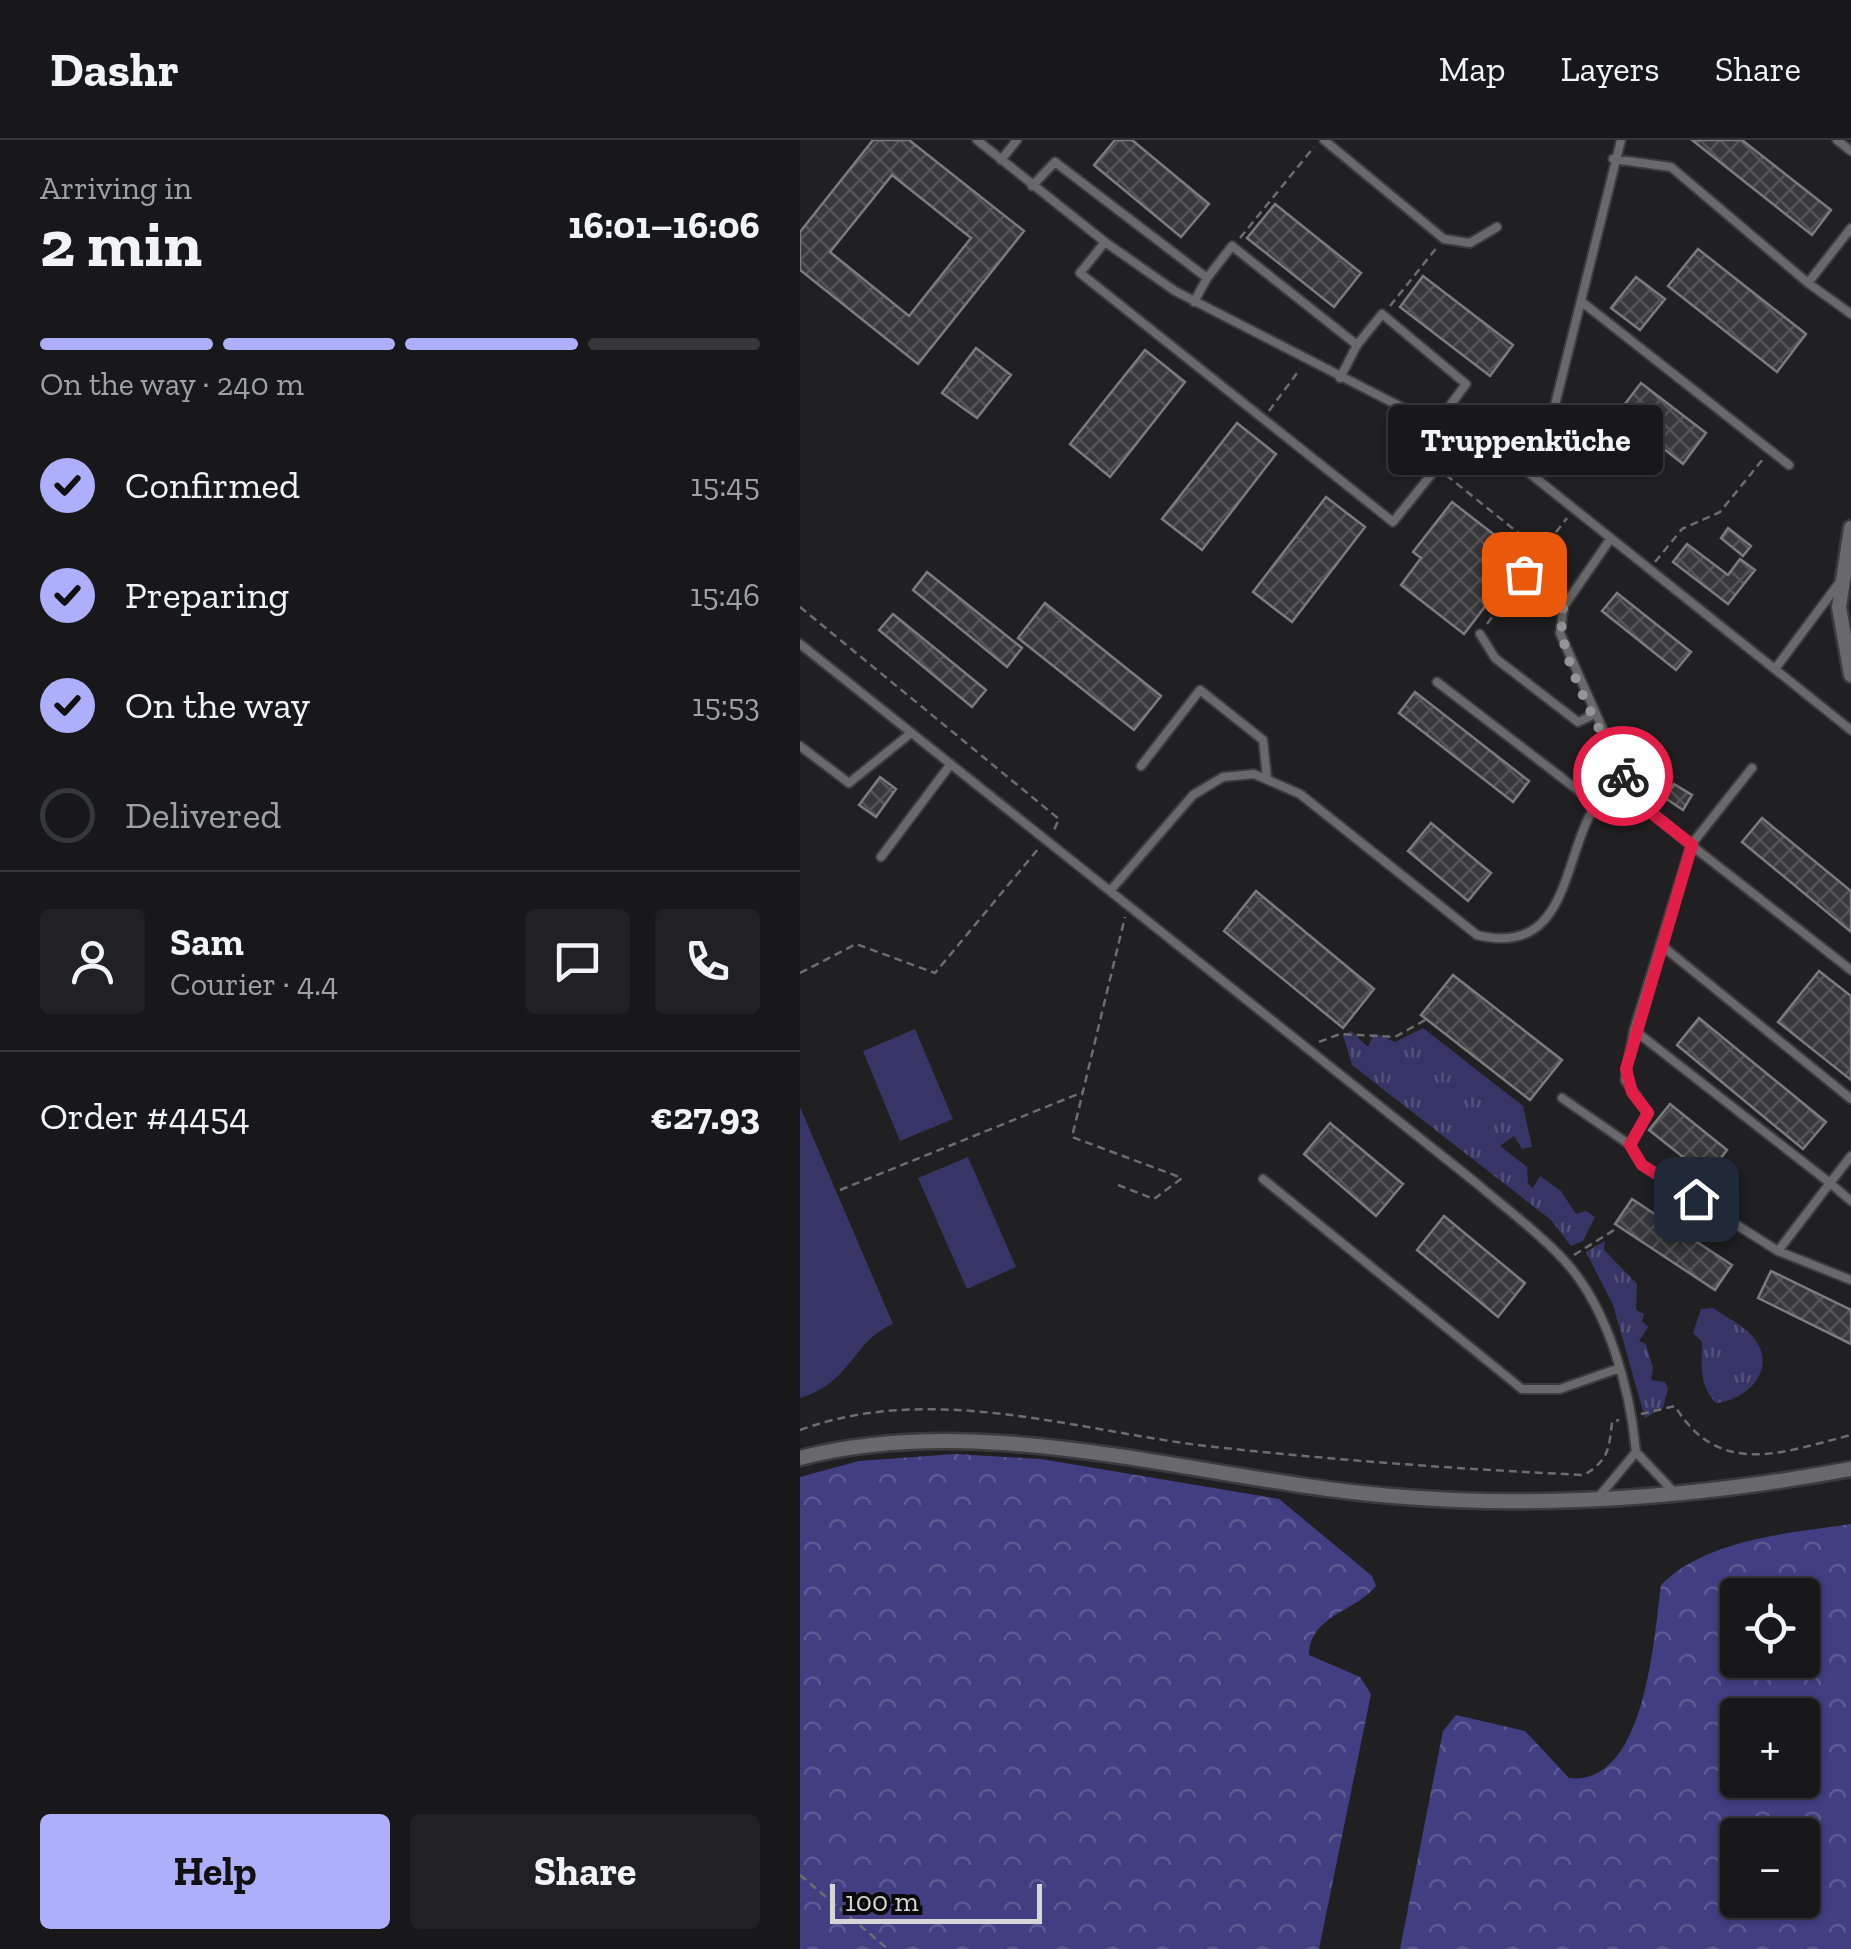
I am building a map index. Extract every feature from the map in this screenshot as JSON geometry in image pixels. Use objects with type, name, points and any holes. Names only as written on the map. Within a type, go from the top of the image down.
[{"type":"street","points":[[1851,528],[1842,579],[1840,626],[1851,675]]},
{"type":"street","points":[[800,1458],[898,1441],[976,1440],[1393,1496],[1597,1499],[1677,1495],[1851,1469]]},
{"type":"lane","points":[[977,140],[1104,242],[1194,302],[1528,472],[1851,730]]},
{"type":"lane","points":[[1001,160],[1017,140]]},
{"type":"lane","points":[[1322,140],[1444,239],[1470,243],[1496,228]]},
{"type":"lane","points":[[1528,472],[1547,438],[1620,140]]},
{"type":"lane","points":[[1837,140],[1851,152]]},
{"type":"lane","points":[[1613,160],[1671,167],[1808,283],[1851,314]]},
{"type":"lane","points":[[1032,186],[1055,162],[1207,278]]},
{"type":"lane","points":[[1808,283],[1851,228]]},
{"type":"lane","points":[[1104,242],[1080,274],[1393,522],[1459,440]]},
{"type":"lane","points":[[1194,302],[1232,246],[1357,345]]},
{"type":"lane","points":[[1582,302],[1789,465]]},
{"type":"lane","points":[[1340,378],[1357,345],[1382,314],[1466,384],[1434,427]]},
{"type":"lane","points":[[1611,538],[1564,606],[1560,632],[1626,781],[1654,817],[1851,970]]},
{"type":"lane","points":[[1524,574],[1564,606]]},
{"type":"lane","points":[[1775,670],[1810,629],[1842,579]]},
{"type":"lane","points":[[1480,634],[1495,658],[1578,722],[1594,714]]},
{"type":"lane","points":[[800,644],[1475,1182],[1565,1262],[1587,1290],[1618,1370],[1632,1417],[1636,1452],[1677,1495]]},
{"type":"lane","points":[[1437,682],[1596,804]]},
{"type":"lane","points":[[1141,766],[1200,690],[1264,740],[1267,778]]},
{"type":"lane","points":[[800,746],[850,784],[911,733]]},
{"type":"lane","points":[[881,857],[950,765]]},
{"type":"lane","points":[[1630,1145],[1648,1113],[1626,1080],[1634,1030],[1692,845],[1752,768]]},
{"type":"lane","points":[[1110,891],[1193,795],[1223,777],[1254,774],[1300,794],[1477,935],[1493,938],[1525,932],[1551,914],[1596,804],[1626,781]]},
{"type":"lane","points":[[1661,945],[1851,1099]]},
{"type":"lane","points":[[1634,1030],[1851,1201]]},
{"type":"lane","points":[[1562,1098],[1630,1145],[1642,1165],[1778,1251],[1851,1280]]},
{"type":"lane","points":[[1778,1251],[1851,1156]]},
{"type":"lane","points":[[1263,1179],[1522,1389],[1540,1393],[1560,1390],[1618,1370]]},
{"type":"lane","points":[[1597,1499],[1636,1452]]},
{"type":"path","points":[[1232,246],[1322,140]]},
{"type":"path","points":[[1382,314],[1444,239]]},
{"type":"path","points":[[1262,420],[1295,380],[1305,359]]},
{"type":"path","points":[[1650,569],[1682,529],[1720,512],[1770,450]]},
{"type":"path","points":[[1437,467],[1541,551]]},
{"type":"path","points":[[800,606],[1059,820],[935,973],[856,944],[800,973]]},
{"type":"path","points":[[1118,1185],[1154,1198],[1182,1178],[1072,1138],[1127,906]]},
{"type":"path","points":[[1305,1047],[1340,1034],[1395,1036],[1426,1019]]},
{"type":"path","points":[[840,1190],[1084,1091]]},
{"type":"path","points":[[1565,1262],[1619,1227]]},
{"type":"path","points":[[800,1430],[926,1408],[996,1413],[1146,1439],[1314,1458],[1584,1475],[1603,1463],[1612,1445],[1612,1422],[1675,1406],[1688,1427],[1706,1442],[1744,1454],[1766,1454],[1851,1435]]},
{"type":"path","points":[[800,1874],[888,1949]]},
{"type":"green space","points":[[1423,1028],[1523,1106],[1532,1147],[1522,1149],[1514,1136],[1500,1146],[1527,1167],[1528,1184],[1533,1188],[1540,1176],[1561,1191],[1576,1214],[1586,1211],[1595,1217],[1583,1241],[1571,1246],[1551,1220],[1352,1065],[1343,1035],[1351,1031],[1368,1047],[1374,1033],[1395,1042]]},
{"type":"green space","points":[[915,1029],[953,1119],[900,1141],[863,1051]]},
{"type":"green space","points":[[800,1107],[893,1324],[869,1340],[831,1382],[800,1398]]},
{"type":"green space","points":[[968,1157],[1016,1267],[967,1289],[918,1178]]},
{"type":"green space","points":[[1605,1241],[1604,1250],[1637,1284],[1636,1310],[1644,1314],[1642,1321],[1648,1327],[1639,1341],[1646,1344],[1653,1368],[1651,1380],[1665,1382],[1668,1389],[1663,1408],[1645,1418],[1613,1305],[1586,1252]]},
{"type":"green space","points":[[1713,1308],[1753,1337],[1763,1360],[1749,1389],[1716,1403],[1704,1382],[1702,1342],[1693,1333],[1701,1309]]},
{"type":"green space","points":[[955,1454],[1041,1459],[1279,1499],[1372,1576],[1376,1586],[1325,1622],[1311,1642],[1309,1655],[1360,1677],[1371,1694],[1319,1949],[800,1949],[800,1477],[859,1461]]},
{"type":"green space","points":[[1851,1524],[1851,1949],[1400,1949],[1443,1731],[1456,1715],[1525,1731],[1569,1778],[1595,1774],[1615,1759],[1641,1704],[1661,1585],[1701,1557],[1776,1535]]},
{"type":"building","points":[[873,140],[909,140],[1024,231],[918,364],[800,270],[800,232]],"holes":[[[892,175],[971,238],[909,316],[830,252]]]},
{"type":"building","points":[[1115,140],[1132,140],[1209,204],[1181,237],[1094,165]]},
{"type":"building","points":[[1692,140],[1742,140],[1831,210],[1812,235]]},
{"type":"building","points":[[1275,204],[1361,273],[1334,307],[1247,238]]},
{"type":"building","points":[[1698,249],[1806,334],[1777,372],[1668,286]]},
{"type":"building","points":[[1423,276],[1513,345],[1490,376],[1400,307]]},
{"type":"building","points":[[1636,277],[1665,299],[1640,330],[1611,308]]},
{"type":"building","points":[[976,348],[1011,375],[977,418],[942,393]]},
{"type":"building","points":[[1145,350],[1185,382],[1110,477],[1070,444]]},
{"type":"building","points":[[1641,383],[1706,433],[1683,464],[1618,413]]},
{"type":"building","points":[[1237,423],[1276,454],[1202,550],[1162,519]]},
{"type":"building","points":[[1326,497],[1365,527],[1292,622],[1253,592]]},
{"type":"building","points":[[1452,502],[1523,557],[1464,634],[1401,585],[1421,558],[1413,552]]},
{"type":"building","points":[[1728,528],[1751,546],[1743,556],[1721,538]]},
{"type":"building","points":[[1687,544],[1728,575],[1740,559],[1755,570],[1728,604],[1673,562]]},
{"type":"building","points":[[927,572],[1022,648],[1007,667],[913,590]]},
{"type":"building","points":[[1617,593],[1691,652],[1676,670],[1602,611]]},
{"type":"building","points":[[1045,603],[1161,696],[1134,730],[1018,638]]},
{"type":"building","points":[[893,614],[986,690],[972,707],[879,630]]},
{"type":"building","points":[[1415,692],[1529,781],[1513,802],[1399,713]]},
{"type":"building","points":[[880,777],[896,789],[876,817],[859,805]]},
{"type":"building","points":[[1674,784],[1692,795],[1683,810],[1665,798]]},
{"type":"building","points":[[1762,818],[1851,891],[1851,932],[1742,842]]},
{"type":"building","points":[[1431,823],[1491,873],[1468,901],[1408,851]]},
{"type":"building","points":[[1256,891],[1374,989],[1343,1028],[1224,931]]},
{"type":"building","points":[[1819,971],[1851,996],[1851,1080],[1778,1022]]},
{"type":"building","points":[[1453,975],[1562,1060],[1530,1100],[1421,1015]]},
{"type":"building","points":[[1699,1018],[1826,1122],[1803,1149],[1677,1045]]},
{"type":"building","points":[[1670,1104],[1727,1150],[1707,1176],[1649,1130]]},
{"type":"building","points":[[1330,1123],[1403,1184],[1376,1216],[1304,1154]]},
{"type":"building","points":[[1632,1199],[1732,1265],[1715,1290],[1615,1224]]},
{"type":"building","points":[[1444,1216],[1525,1283],[1498,1317],[1417,1250]]},
{"type":"building","points":[[1771,1271],[1851,1310],[1851,1344],[1758,1298]]},
{"type":"way so far","points":[[1524,574],[1564,606],[1560,619],[1564,646],[1623,776]]},
{"type":"place","name":"Truppenküche","points":[[1524,574]]},
{"type":"route","points":[[1623,776],[1644,807],[1692,845],[1634,1030],[1626,1080],[1648,1113],[1630,1145],[1642,1165],[1696,1199]]}]
